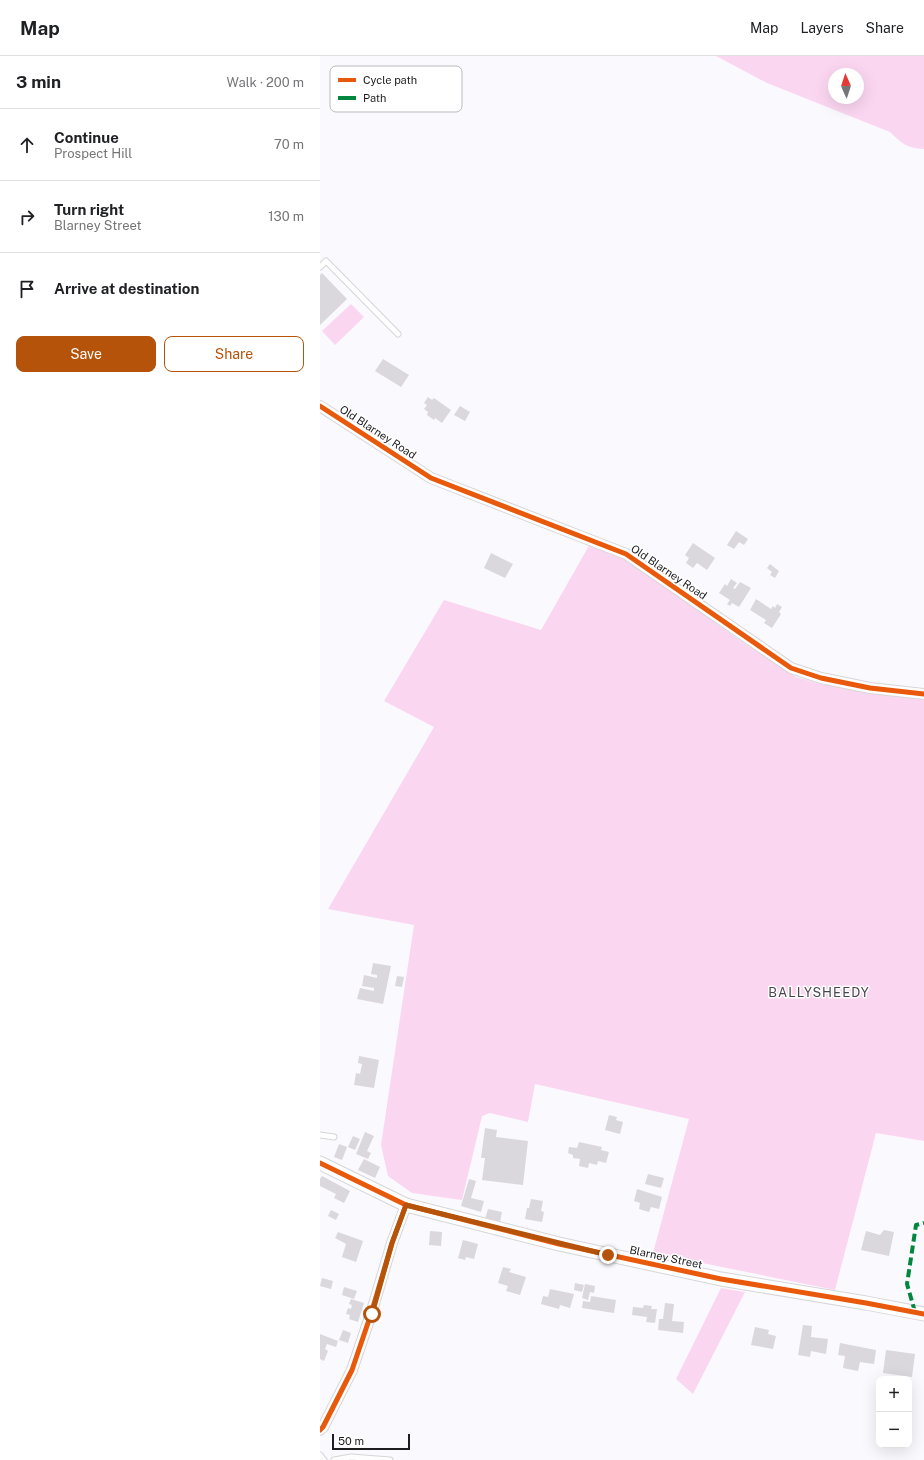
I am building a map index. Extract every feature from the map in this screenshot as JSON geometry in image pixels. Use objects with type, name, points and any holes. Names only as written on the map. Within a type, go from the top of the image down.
[{"type":"street","name":"Old Blarney Road","points":[[320,406],[430,478],[626,554],[791,668],[828,679],[870,688],[924,694]]},
{"type":"street","name":"Blarney Street","points":[[320,1163],[406,1205],[567,1246],[721,1279],[924,1314]]},
{"type":"street","points":[[320,1430],[323,1427],[352,1370],[372,1314],[392,1243],[406,1205]]},
{"type":"lane","points":[[320,267],[326,261],[398,334]]},
{"type":"lane","points":[[320,1135],[334,1137]]},
{"type":"lane","points":[[320,1455],[324,1460]]},
{"type":"lane","points":[[334,1460],[351,1457],[390,1460]]},
{"type":"shaded area","points":[[716,56],[924,56],[924,149],[909,146],[890,132],[767,83]]},
{"type":"shaded area","points":[[351,304],[364,317],[335,345],[322,331]]},
{"type":"shaded area","points":[[590,544],[622,557],[745,644],[796,677],[820,684],[924,700],[924,1141],[876,1133],[835,1290],[653,1253],[689,1119],[535,1084],[528,1122],[490,1113],[482,1116],[462,1200],[412,1193],[388,1176],[381,1145],[414,925],[328,909],[434,727],[384,701],[444,600],[541,630]]},
{"type":"shaded area","points":[[721,1288],[745,1292],[693,1394],[676,1379]]},
{"type":"building","points":[[322,273],[347,299],[320,325],[320,275]]},
{"type":"building","points":[[383,359],[409,375],[401,387],[375,371]]},
{"type":"building","points":[[428,397],[432,400],[434,398],[451,410],[442,423],[427,415],[428,412],[424,409],[427,405],[424,403]]},
{"type":"building","points":[[460,406],[470,412],[465,421],[454,415]]},
{"type":"building","points":[[736,531],[748,539],[744,545],[739,542],[734,549],[727,545]]},
{"type":"building","points":[[693,543],[715,558],[707,570],[697,563],[693,568],[686,563],[689,558],[685,555]]},
{"type":"building","points":[[491,553],[513,564],[505,578],[484,568]]},
{"type":"building","points":[[770,564],[779,571],[775,578],[770,575],[772,572],[767,568]]},
{"type":"building","points":[[731,579],[737,583],[733,588],[735,589],[740,582],[751,588],[739,607],[732,603],[730,606],[727,604],[730,600],[719,593],[725,584],[727,586]]},
{"type":"building","points":[[756,599],[771,609],[773,606],[775,608],[777,604],[782,607],[779,612],[781,614],[772,628],[764,623],[766,620],[750,610]]},
{"type":"building","points":[[373,963],[391,966],[383,1004],[357,999],[360,988],[374,991],[374,988],[362,986],[364,975],[377,978],[377,975],[371,974]]},
{"type":"building","points":[[397,976],[404,977],[402,987],[395,986]]},
{"type":"building","points":[[359,1056],[379,1060],[374,1088],[354,1085],[356,1073],[360,1074],[362,1064],[358,1063]]},
{"type":"building","points":[[609,1115],[617,1117],[616,1120],[623,1122],[620,1134],[605,1130]]},
{"type":"building","points":[[485,1128],[497,1130],[496,1137],[528,1141],[523,1185],[482,1180],[485,1158],[481,1158]]},
{"type":"building","points":[[365,1132],[374,1136],[367,1151],[371,1153],[368,1159],[356,1154]]},
{"type":"building","points":[[353,1136],[360,1139],[355,1150],[348,1147]]},
{"type":"building","points":[[579,1142],[602,1147],[601,1150],[609,1152],[606,1163],[598,1161],[597,1165],[589,1163],[588,1168],[579,1166],[580,1159],[573,1158],[573,1155],[568,1153],[569,1147],[577,1148]]},
{"type":"building","points":[[339,1144],[347,1147],[342,1160],[334,1157]]},
{"type":"building","points":[[364,1159],[380,1167],[375,1178],[358,1170]]},
{"type":"building","points":[[648,1174],[664,1178],[661,1188],[645,1184]]},
{"type":"building","points":[[322,1176],[350,1191],[344,1203],[334,1198],[336,1194],[320,1186],[320,1179]]},
{"type":"building","points":[[469,1179],[476,1181],[471,1198],[484,1201],[481,1212],[461,1206]]},
{"type":"building","points":[[637,1189],[662,1197],[659,1209],[651,1207],[649,1212],[639,1209],[640,1203],[634,1201]]},
{"type":"building","points":[[531,1199],[543,1201],[541,1211],[544,1212],[542,1222],[525,1219],[527,1208],[529,1208]]},
{"type":"building","points":[[488,1209],[502,1212],[500,1222],[485,1219]]},
{"type":"building","points":[[331,1210],[339,1214],[336,1220],[328,1216]]},
{"type":"building","points":[[884,1230],[894,1232],[889,1256],[861,1250],[866,1231],[880,1235]]},
{"type":"building","points":[[430,1231],[442,1232],[441,1246],[429,1245]]},
{"type":"building","points":[[338,1232],[363,1241],[356,1262],[342,1257],[346,1244],[335,1238]]},
{"type":"building","points":[[463,1240],[478,1244],[474,1259],[466,1257],[465,1260],[458,1258]]},
{"type":"building","points":[[503,1267],[511,1269],[509,1272],[526,1277],[520,1295],[506,1291],[508,1286],[498,1283]]},
{"type":"building","points":[[322,1278],[333,1281],[331,1289],[320,1286]]},
{"type":"building","points":[[575,1283],[584,1285],[582,1292],[574,1290]]},
{"type":"building","points":[[585,1284],[595,1286],[594,1293],[590,1292],[588,1300],[582,1298]]},
{"type":"building","points":[[344,1287],[357,1291],[354,1299],[342,1295]]},
{"type":"building","points":[[550,1289],[574,1294],[570,1308],[560,1305],[559,1309],[541,1304],[543,1296],[548,1297]]},
{"type":"building","points":[[591,1296],[616,1300],[614,1313],[582,1308],[583,1301],[590,1302]]},
{"type":"building","points":[[351,1299],[364,1303],[358,1322],[349,1319],[350,1315],[346,1314],[348,1308],[351,1309],[352,1305],[349,1304]]},
{"type":"building","points":[[665,1303],[674,1304],[672,1321],[684,1322],[683,1333],[658,1330],[659,1319],[663,1319]]},
{"type":"building","points":[[644,1305],[652,1306],[651,1309],[657,1309],[655,1323],[646,1322],[647,1317],[632,1315],[633,1307],[643,1308]]},
{"type":"building","points":[[803,1325],[812,1326],[811,1337],[828,1339],[826,1354],[811,1351],[810,1357],[798,1355]]},
{"type":"building","points":[[755,1327],[769,1330],[768,1334],[776,1336],[773,1349],[751,1345]]},
{"type":"building","points":[[343,1330],[351,1333],[348,1343],[339,1340]]},
{"type":"building","points":[[320,1334],[338,1341],[336,1347],[327,1344],[325,1349],[328,1351],[324,1361],[320,1359]]},
{"type":"building","points":[[840,1343],[876,1350],[874,1364],[860,1362],[858,1371],[843,1368],[845,1356],[838,1355]]},
{"type":"building","points":[[886,1350],[915,1354],[912,1377],[883,1373]]},
{"type":"marked path","points":[[915,1312],[907,1284],[916,1225],[924,1223]]},
{"type":"cycle path","points":[[320,406],[431,478],[626,554],[791,668],[821,678],[870,688],[924,694]]},
{"type":"cycle path","points":[[320,1163],[406,1205],[559,1244],[721,1279],[924,1314]]},
{"type":"cycle path","points":[[320,1430],[323,1427],[352,1370],[371,1314],[392,1243],[406,1205]]},
{"type":"district","name":"BALLYSHEEDY","points":[[819,992]]},
{"type":"route","points":[[372,1314],[392,1243],[406,1205],[608,1255]]}]
